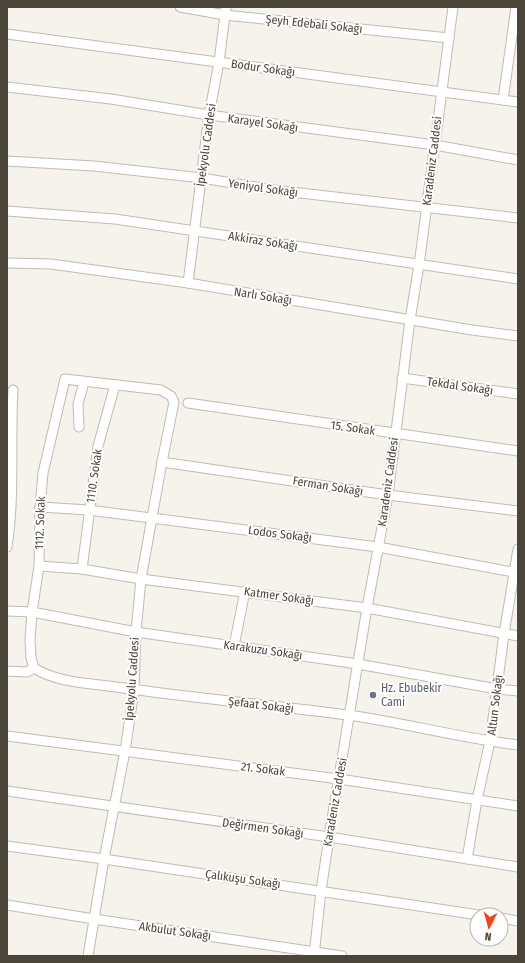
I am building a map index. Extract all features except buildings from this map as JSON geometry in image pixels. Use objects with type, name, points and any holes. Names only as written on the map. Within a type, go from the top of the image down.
[{"type":"street","name":"Şeyh Edebali Sokağı","points":[[180,7],[226,11],[449,38]]},
{"type":"street","name":"Karadeniz Caddesi","points":[[315,954],[321,891],[329,837],[367,608],[388,495],[402,378],[419,265],[453,7]]},
{"type":"street","points":[[503,100],[516,7]]},
{"type":"street","name":"İpekyolu Caddesi","points":[[188,283],[209,115],[219,62],[226,11]]},
{"type":"street","name":"Bodur Sokağı","points":[[7,34],[518,102]]},
{"type":"street","name":"Karayel Sokağı","points":[[7,87],[112,99],[209,115],[434,145],[518,160]]},
{"type":"street","name":"Yeniyol Sokağı","points":[[7,161],[94,166],[202,178],[274,190],[518,218]]},
{"type":"street","name":"Akkiraz Sokağı","points":[[7,211],[115,219],[518,279]]},
{"type":"street","name":"Narlı Sokağı","points":[[7,263],[51,264],[188,283],[410,320],[518,336]]},
{"type":"street","name":"Tekdal Sokağı","points":[[402,378],[518,394]]},
{"type":"street","name":"1112. Sokak","points":[[34,668],[31,658],[32,612],[39,566],[40,507],[43,473],[65,379],[84,382]]},
{"type":"street","points":[[79,427],[78,404],[84,382],[115,385]]},
{"type":"street","name":"İpekyolu Caddesi","points":[[88,956],[113,807],[125,751],[134,690],[136,632],[141,579],[174,402],[171,396],[161,390],[115,385]]},
{"type":"street","name":"1110. Sokak","points":[[82,569],[98,446],[115,385]]},
{"type":"street","points":[[7,547],[10,530],[12,473],[11,417],[13,390]]},
{"type":"street","name":"15. Sokak","points":[[188,403],[518,451]]},
{"type":"street","name":"Ferman Sokağı","points":[[162,462],[388,495],[518,511]]},
{"type":"street","name":"Lodos Sokağı","points":[[40,507],[89,510],[378,546],[516,573]]},
{"type":"street","name":"Altun Sokağı","points":[[467,859],[477,800],[490,741],[504,634],[516,573],[518,549]]},
{"type":"street","name":"Katmer Sokağı","points":[[39,566],[82,569],[141,579],[245,591],[367,608],[518,636]]},
{"type":"street","points":[[234,646],[245,591]]},
{"type":"street","name":"Karakuzu Sokağı","points":[[7,611],[32,612],[136,632],[358,664],[497,689],[518,691]]},
{"type":"street","points":[[7,671],[27,672],[34,668]]},
{"type":"street","name":"Şefaat Sokağı","points":[[34,668],[44,674],[59,678],[134,690],[350,715],[518,745]]},
{"type":"street","name":"21. Sokak","points":[[7,736],[339,779],[518,806]]},
{"type":"street","name":"Değirmen Sokağı","points":[[7,791],[329,837],[518,867]]},
{"type":"street","name":"Çalıkuşu Sokağı","points":[[7,846],[469,913]]},
{"type":"street","name":"Akbulut Sokağı","points":[[7,905],[315,954],[342,956]]},
{"type":"place","name":"Hz. Ebubekir Cami","points":[[373,695]]}]
